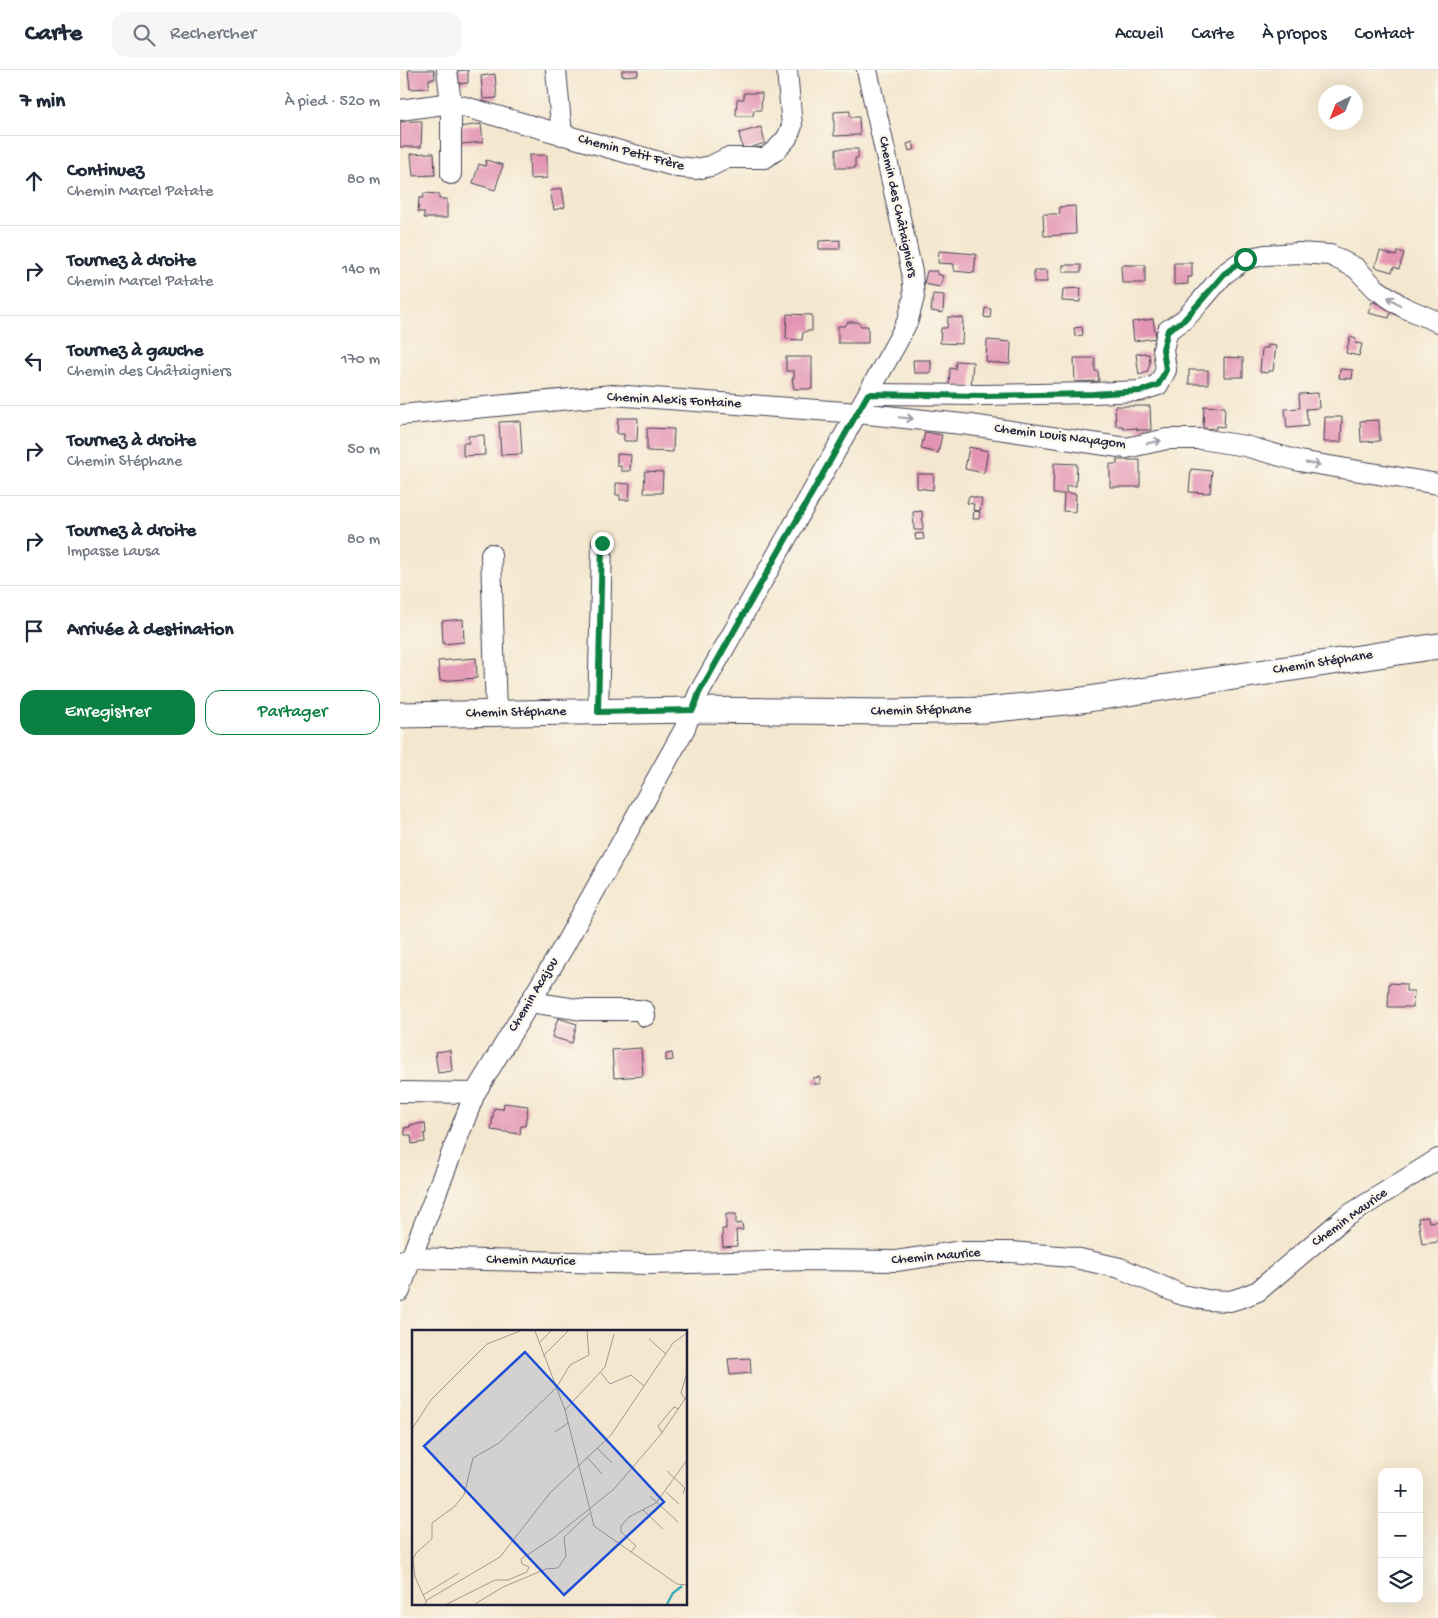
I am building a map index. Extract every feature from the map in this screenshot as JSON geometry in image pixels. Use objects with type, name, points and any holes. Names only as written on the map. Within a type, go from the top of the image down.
[{"type":"main road","name":"Chemin Stéphane","points":[[400,715],[693,710],[892,712],[985,710],[1074,701],[1438,646]]},
{"type":"street","points":[[447,70],[451,103],[451,174]]},
{"type":"street","points":[[556,70],[562,134]]},
{"type":"street","name":"Chemin Petit Frère","points":[[400,110],[451,103],[678,167],[696,169],[711,166],[727,158],[765,158],[776,150],[787,138],[792,126],[787,70]]},
{"type":"street","name":"Chemin des Châtaigniers","points":[[693,710],[699,693],[858,413],[904,327],[914,297],[912,272],[867,70]]},
{"type":"street","points":[[868,394],[984,396],[1093,394],[1140,391],[1158,385],[1166,370],[1163,349],[1168,330],[1184,320],[1224,274],[1245,259],[1265,255],[1330,254],[1356,268],[1376,289],[1403,307],[1438,322]]},
{"type":"street","name":"Chemin Alexis Fontaine","points":[[400,415],[613,395],[858,413]]},
{"type":"street","name":"Chemin Louis Nayagom","points":[[858,413],[970,425],[1126,448],[1167,439],[1201,439],[1245,446],[1299,461],[1438,484]]},
{"type":"street","points":[[598,712],[602,543]]},
{"type":"street","points":[[491,554],[496,713]]},
{"type":"street","name":"Chemin Acajou","points":[[400,1291],[405,1259],[475,1093],[564,946],[684,730],[693,710]]},
{"type":"street","points":[[530,1002],[583,1010],[639,1010],[644,1011],[645,1016]]},
{"type":"street","points":[[400,1092],[475,1093]]},
{"type":"street","name":"Chemin Maurice","points":[[405,1259],[648,1264],[810,1260],[896,1261],[956,1252],[1011,1252],[1071,1257],[1120,1268],[1182,1295],[1207,1300],[1230,1301],[1258,1291],[1344,1218],[1438,1159]]},
{"type":"building","points":[[408,70],[434,70],[435,79],[429,79],[429,88],[410,89]]},
{"type":"building","points":[[468,70],[468,83],[456,84],[455,71]]},
{"type":"building","points":[[622,70],[638,70],[638,75],[622,76]]},
{"type":"building","points":[[495,74],[497,98],[483,99],[481,76]]},
{"type":"building","points":[[744,93],[762,93],[761,110],[754,110],[753,116],[736,116],[737,99],[744,99]]},
{"type":"building","points":[[850,111],[850,117],[859,117],[860,135],[834,136],[834,112]]},
{"type":"building","points":[[422,121],[421,147],[400,147],[400,122]]},
{"type":"building","points":[[481,124],[483,142],[461,144],[459,127]]},
{"type":"building","points":[[761,127],[765,143],[743,150],[739,133]]},
{"type":"building","points":[[913,142],[915,149],[909,151],[907,144]]},
{"type":"building","points":[[836,149],[858,149],[858,158],[855,158],[855,168],[836,168]]},
{"type":"building","points":[[434,153],[435,175],[413,176],[411,154]]},
{"type":"building","points":[[529,155],[547,155],[547,178],[530,179]]},
{"type":"building","points":[[486,160],[503,165],[495,190],[473,183],[479,164],[485,166]]},
{"type":"building","points":[[562,188],[565,207],[554,210],[550,191]]},
{"type":"building","points":[[424,193],[439,194],[439,199],[447,199],[447,218],[424,218],[424,212],[418,212],[419,198],[423,198]]},
{"type":"building","points":[[1075,206],[1076,234],[1044,236],[1043,214],[1060,214],[1059,207]]},
{"type":"building","points":[[840,240],[840,249],[819,249],[819,241]]},
{"type":"building","points":[[939,251],[976,254],[974,273],[954,271],[954,264],[938,263]]},
{"type":"building","points":[[1380,251],[1396,256],[1398,251],[1404,253],[1399,269],[1394,267],[1392,272],[1375,267]]},
{"type":"building","points":[[1174,263],[1192,263],[1192,277],[1188,277],[1188,284],[1174,285]]},
{"type":"building","points":[[1063,265],[1081,265],[1081,272],[1063,272]]},
{"type":"building","points":[[1121,265],[1145,265],[1145,283],[1122,283]]},
{"type":"building","points":[[1034,270],[1047,270],[1047,282],[1034,282]]},
{"type":"building","points":[[927,271],[937,271],[937,274],[943,276],[940,287],[924,284]]},
{"type":"building","points":[[1081,288],[1080,302],[1062,301],[1063,289]]},
{"type":"building","points":[[933,294],[944,295],[943,313],[931,311]]},
{"type":"building","points":[[1372,302],[1392,307],[1389,318],[1368,313]]},
{"type":"building","points":[[985,308],[991,309],[990,318],[984,317]]},
{"type":"building","points":[[787,314],[812,315],[812,331],[803,333],[802,340],[786,339]]},
{"type":"building","points":[[948,317],[963,318],[962,344],[940,343],[941,328],[947,328]]},
{"type":"building","points":[[1153,319],[1156,338],[1134,341],[1132,322]]},
{"type":"building","points":[[848,322],[858,322],[861,326],[868,326],[868,343],[838,343],[838,326],[845,326]]},
{"type":"building","points":[[1082,327],[1083,335],[1075,336],[1074,328]]},
{"type":"building","points":[[1350,337],[1356,339],[1355,343],[1362,344],[1359,356],[1346,353]]},
{"type":"building","points":[[987,340],[1011,342],[1010,364],[986,362]]},
{"type":"building","points":[[1268,345],[1276,346],[1273,371],[1268,371],[1268,373],[1260,372],[1262,348],[1268,348]]},
{"type":"building","points":[[1136,354],[1149,354],[1150,363],[1147,372],[1139,375]]},
{"type":"building","points":[[786,357],[812,357],[812,389],[794,389],[792,378],[794,378],[794,371],[786,371]]},
{"type":"building","points":[[1224,357],[1243,358],[1243,377],[1224,377]]},
{"type":"building","points":[[1074,358],[1095,358],[1095,371],[1098,371],[1099,381],[1075,382]]},
{"type":"building","points":[[913,360],[931,360],[931,373],[914,373]]},
{"type":"building","points":[[956,361],[973,362],[971,387],[949,386],[950,368],[955,369]]},
{"type":"building","points":[[1340,369],[1353,370],[1352,379],[1339,378]]},
{"type":"building","points":[[1189,370],[1208,370],[1208,384],[1189,384]]},
{"type":"building","points":[[1318,393],[1319,408],[1306,409],[1308,426],[1287,428],[1285,409],[1300,408],[1299,394]]},
{"type":"building","points":[[1115,406],[1150,406],[1151,430],[1124,429],[1123,426],[1116,426]]},
{"type":"building","points":[[1204,406],[1225,407],[1224,427],[1216,426],[1216,429],[1203,428]]},
{"type":"building","points":[[1325,417],[1342,417],[1341,442],[1324,442]]},
{"type":"building","points":[[618,418],[638,418],[637,441],[624,441],[624,434],[617,434]]},
{"type":"building","points":[[1379,420],[1380,441],[1361,442],[1360,421]]},
{"type":"building","points":[[520,421],[522,454],[501,455],[499,422]]},
{"type":"building","points":[[647,428],[674,429],[673,452],[647,451]]},
{"type":"building","points":[[925,432],[942,435],[938,453],[921,449]]},
{"type":"building","points":[[484,435],[485,455],[463,456],[463,443],[469,443],[468,436]]},
{"type":"building","points":[[969,447],[988,451],[984,473],[965,469]]},
{"type":"building","points":[[617,454],[631,455],[630,471],[621,471],[621,466],[617,466]]},
{"type":"building","points":[[1117,460],[1140,460],[1140,487],[1110,487],[1110,464],[1117,464]]},
{"type":"building","points":[[1054,463],[1077,464],[1076,486],[1066,486],[1066,493],[1076,494],[1075,512],[1063,511],[1064,494],[1053,494]]},
{"type":"building","points":[[1191,469],[1212,471],[1210,493],[1189,492]]},
{"type":"building","points":[[645,471],[663,472],[662,493],[644,493]]},
{"type":"building","points":[[917,474],[934,474],[933,490],[917,488]]},
{"type":"building","points":[[616,483],[630,484],[629,500],[620,500],[620,495],[616,495]]},
{"type":"building","points":[[969,496],[982,499],[980,511],[973,510],[974,504],[967,503]]},
{"type":"building","points":[[922,511],[923,530],[914,530],[913,512]]},
{"type":"building","points":[[974,511],[980,512],[979,519],[973,519]]},
{"type":"building","points":[[923,533],[924,539],[916,540],[915,534]]},
{"type":"building","points":[[463,619],[464,642],[443,644],[442,621]]},
{"type":"building","points":[[476,658],[477,678],[440,681],[438,661]]},
{"type":"building","points":[[1389,983],[1406,984],[1406,991],[1414,991],[1413,1007],[1388,1007]]},
{"type":"building","points":[[558,1018],[577,1024],[572,1043],[552,1037]]},
{"type":"building","points":[[641,1048],[643,1076],[614,1078],[612,1050]]},
{"type":"building","points":[[450,1050],[452,1071],[438,1073],[435,1052]]},
{"type":"building","points":[[672,1053],[673,1060],[666,1061],[666,1054]]},
{"type":"building","points":[[820,1077],[820,1084],[814,1084],[813,1078]]},
{"type":"building","points":[[504,1103],[528,1106],[525,1126],[521,1126],[520,1134],[491,1130],[494,1108],[503,1109]]},
{"type":"building","points":[[425,1123],[425,1142],[412,1144],[411,1135],[405,1135],[404,1128],[410,1127],[410,1125]]},
{"type":"building","points":[[726,1214],[736,1214],[736,1224],[742,1223],[743,1230],[736,1230],[737,1246],[723,1247],[722,1229],[726,1229]]},
{"type":"building","points":[[1428,1217],[1429,1222],[1438,1221],[1438,1242],[1422,1244],[1418,1218]]},
{"type":"building","points":[[750,1358],[751,1373],[730,1375],[728,1359]]},
{"type":"route","points":[[602,543],[598,712],[693,710],[699,693],[868,394],[984,396],[1093,394],[1140,391],[1158,385],[1166,370],[1163,349],[1168,330],[1184,320],[1224,274],[1245,259]]}]
